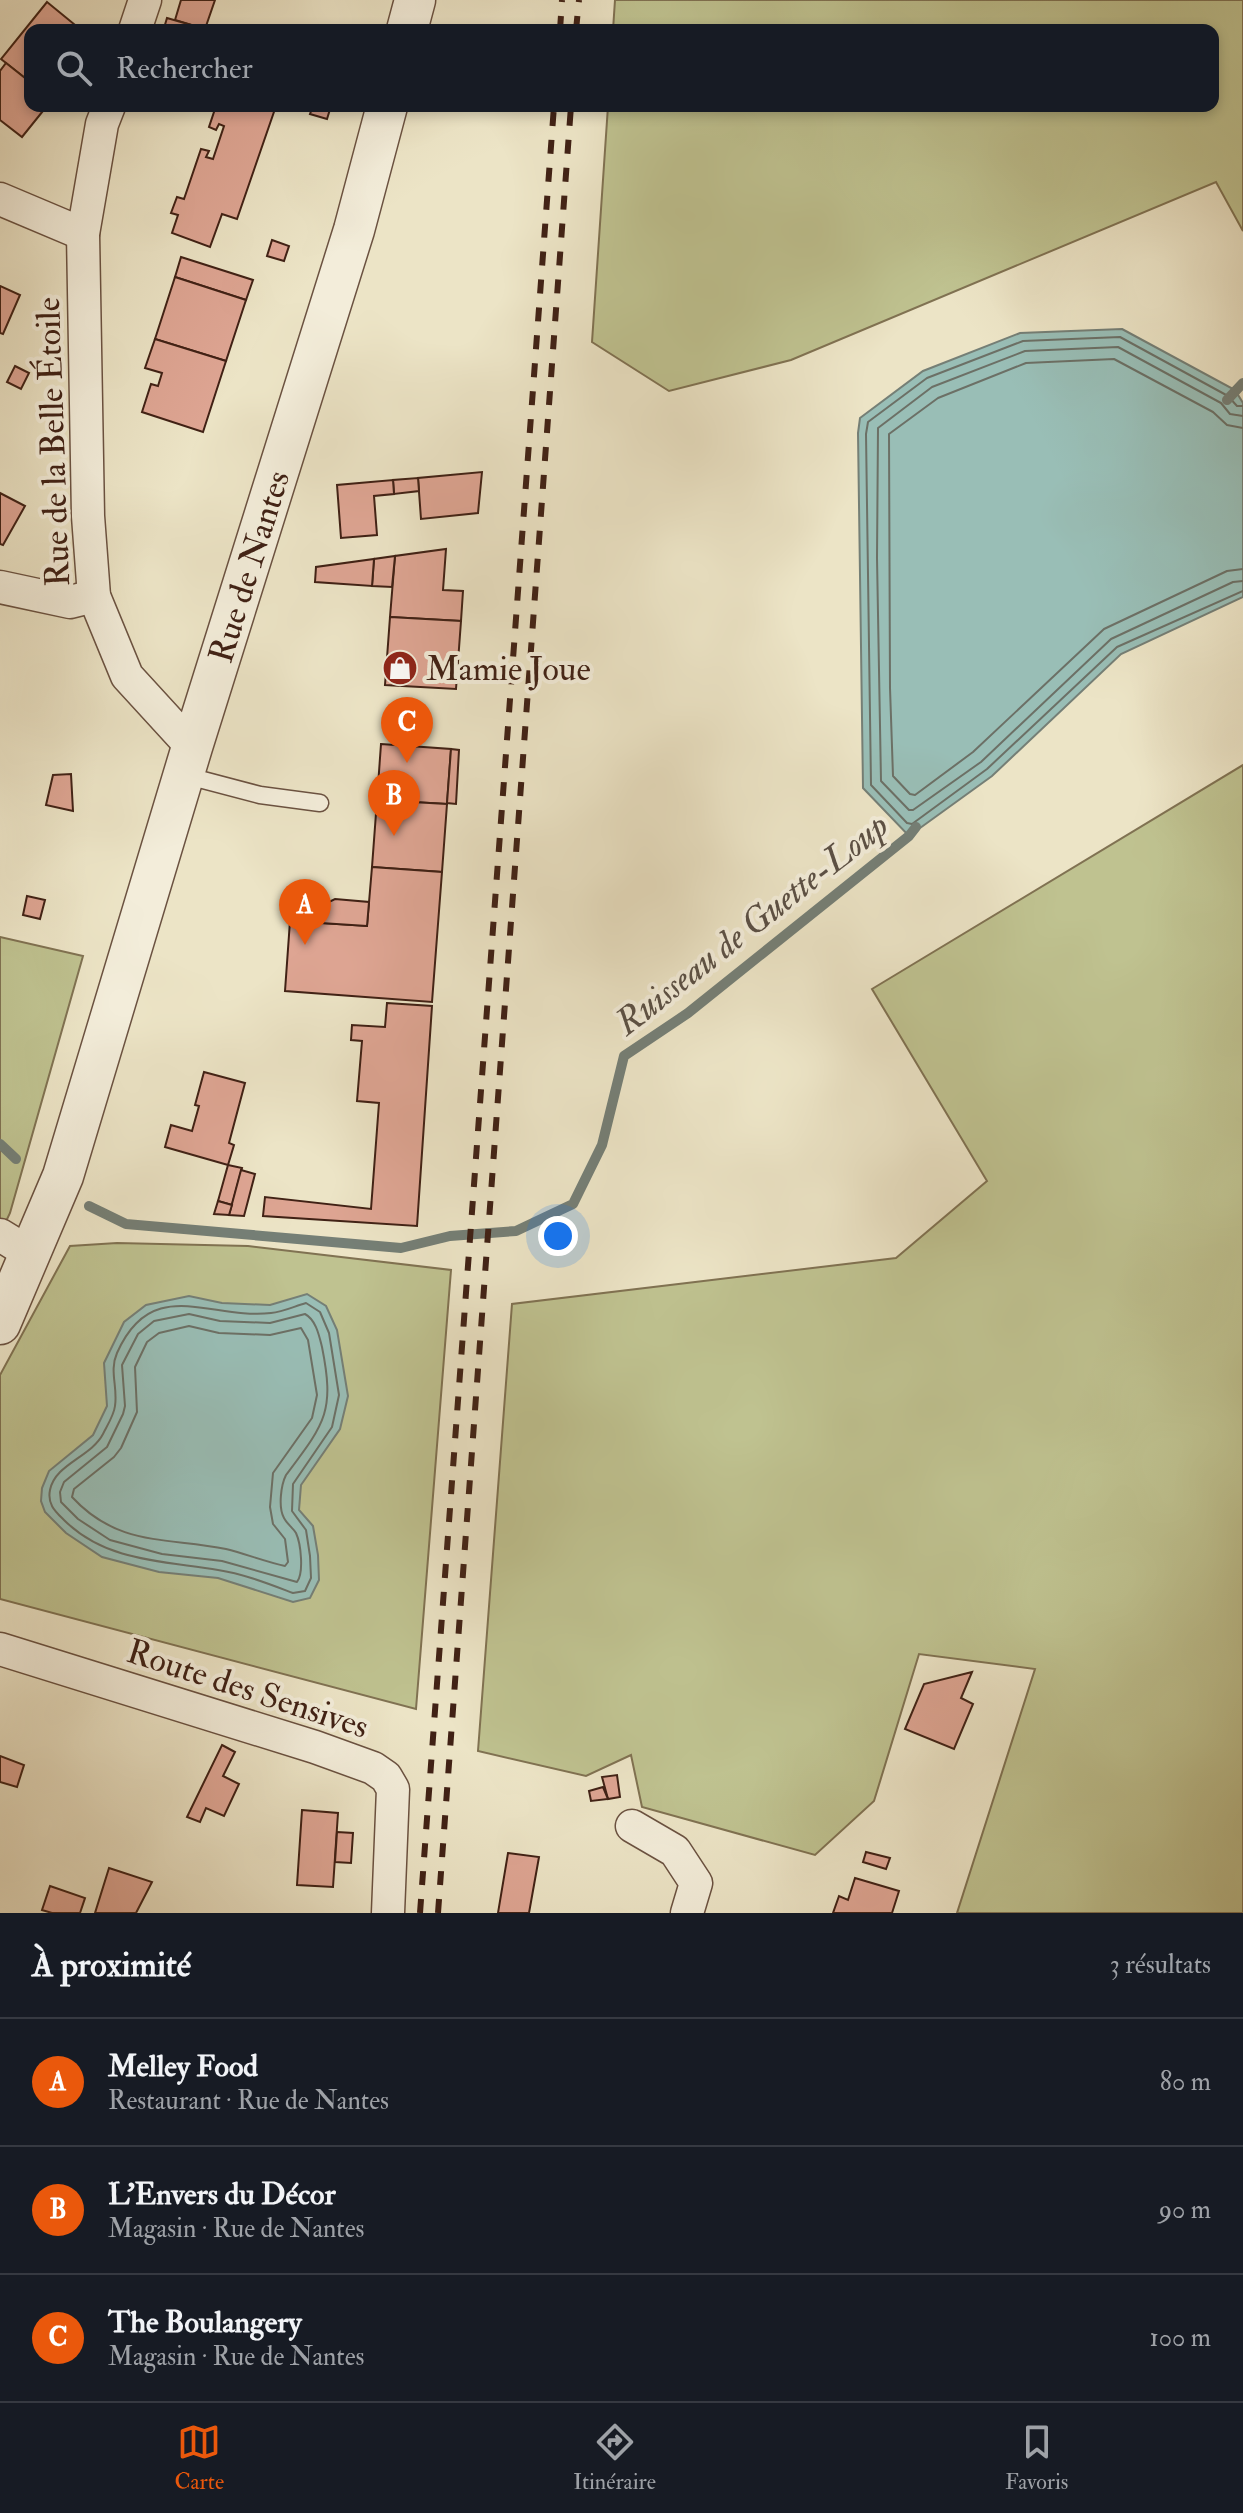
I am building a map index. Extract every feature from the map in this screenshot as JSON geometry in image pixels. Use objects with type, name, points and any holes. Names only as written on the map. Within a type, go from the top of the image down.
[{"type":"street","points":[[137,24],[145,0]]},
{"type":"street","points":[[409,24],[415,0]]},
{"type":"street","name":"Rue de la Belle Étoile","points":[[107,112],[83,234],[88,516],[94,596],[127,676],[188,761]]},
{"type":"street","name":"Rue de Nantes","points":[[0,1324],[16,1245],[63,1176],[188,761],[354,230],[385,112]]},
{"type":"street","points":[[0,199],[83,234]]},
{"type":"street","points":[[0,587],[70,602],[94,596]]},
{"type":"street","name":"Route des Sensives","points":[[0,1649],[373,1768],[386,1777],[393,1789],[388,1913]]},
{"type":"street","points":[[632,1826],[675,1851],[696,1883],[687,1913]]},
{"type":"lane","points":[[188,761],[260,795],[320,803]]},
{"type":"green space","points":[[615,0],[1243,0],[1243,231],[1216,182],[791,360],[669,391],[592,342],[608,112],[1219,112],[1219,24],[613,24]]},
{"type":"green space","points":[[1243,765],[1243,1913],[957,1913],[1035,1669],[919,1654],[874,1801],[815,1855],[642,1807],[631,1755],[586,1776],[478,1751],[512,1304],[896,1258],[987,1181],[872,989]]},
{"type":"green space","points":[[0,937],[83,956],[10,1213],[0,1234]]},
{"type":"green space","points":[[117,1243],[248,1246],[451,1270],[416,1709],[0,1599],[0,1375],[70,1246]]},
{"type":"water","points":[[1122,329],[1235,390],[1243,403],[1243,597],[1121,654],[992,776],[909,836],[863,788],[860,418],[923,371],[1020,333]]},
{"type":"water","points":[[307,1294],[326,1306],[337,1330],[348,1396],[340,1429],[301,1485],[299,1510],[313,1526],[318,1555],[319,1580],[310,1598],[293,1602],[218,1578],[159,1572],[102,1557],[66,1533],[45,1512],[41,1501],[42,1488],[49,1471],[93,1435],[107,1406],[104,1363],[124,1322],[146,1305],[189,1296],[222,1303],[270,1305]]},
{"type":"building","points":[[181,0],[215,0],[207,24],[175,20]]},
{"type":"building","points":[[47,2],[74,24],[29,24]]},
{"type":"building","points":[[167,18],[188,24],[165,24]]},
{"type":"building","points":[[24,30],[24,77],[1,59]]},
{"type":"building","points":[[6,63],[24,77],[24,112],[42,112],[22,137],[0,120],[0,71]]},
{"type":"building","points":[[214,112],[274,112],[237,219],[222,214],[210,247],[172,233],[178,215],[171,213],[177,197],[184,199],[201,149],[209,151],[206,157],[213,159],[224,126],[219,124],[216,130],[209,127]]},
{"type":"building","points":[[311,112],[329,112],[327,119]]},
{"type":"building","points":[[272,240],[289,246],[284,261],[267,256]]},
{"type":"building","points":[[181,257],[253,280],[246,300],[175,277]]},
{"type":"building","points":[[175,277],[246,300],[226,361],[155,339]]},
{"type":"building","points":[[0,286],[20,295],[3,334],[0,333]]},
{"type":"building","points":[[155,339],[226,361],[203,432],[142,412],[151,384],[158,386],[162,373],[145,368]]},
{"type":"building","points":[[15,366],[29,373],[21,389],[7,382]]},
{"type":"building","points":[[482,472],[478,513],[421,519],[418,478]]},
{"type":"building","points":[[418,478],[419,491],[394,494],[393,480]]},
{"type":"building","points":[[393,480],[394,494],[374,496],[377,535],[341,538],[337,485]]},
{"type":"building","points":[[0,493],[25,506],[3,545],[0,544]]},
{"type":"building","points":[[446,549],[443,590],[463,591],[461,621],[390,617],[395,556]]},
{"type":"building","points":[[395,556],[392,587],[372,586],[374,559]]},
{"type":"building","points":[[374,559],[372,586],[315,582],[316,567]]},
{"type":"building","points":[[390,617],[461,621],[456,689],[385,685]]},
{"type":"building","points":[[381,744],[451,749],[447,804],[377,800]]},
{"type":"building","points":[[451,749],[459,750],[456,804],[447,803]]},
{"type":"building","points":[[71,774],[73,811],[46,805],[53,775]]},
{"type":"building","points":[[377,800],[447,804],[442,872],[372,867]]},
{"type":"building","points":[[372,867],[442,872],[432,1002],[285,991],[290,921],[367,926]]},
{"type":"building","points":[[27,896],[45,900],[40,919],[23,915]]},
{"type":"building","points":[[335,899],[369,902],[367,926],[290,921]]},
{"type":"building","points":[[387,1003],[432,1006],[417,1226],[263,1216],[265,1197],[371,1209],[379,1103],[357,1101],[362,1041],[351,1040],[352,1025],[385,1027]]},
{"type":"building","points":[[204,1072],[245,1083],[229,1143],[234,1145],[228,1165],[165,1147],[171,1125],[192,1131]]},
{"type":"building","points":[[228,1165],[242,1168],[232,1205],[218,1201]]},
{"type":"building","points":[[241,1170],[255,1174],[244,1216],[229,1215]]},
{"type":"building","points":[[218,1201],[232,1205],[229,1215],[214,1214]]},
{"type":"building","points":[[972,1672],[961,1698],[973,1704],[954,1749],[905,1729],[924,1684]]},
{"type":"building","points":[[222,1745],[235,1752],[223,1776],[239,1784],[224,1816],[206,1808],[200,1822],[187,1817]]},
{"type":"building","points":[[0,1756],[24,1765],[17,1787],[0,1782]]},
{"type":"building","points":[[617,1775],[620,1797],[608,1799],[602,1777]]},
{"type":"building","points":[[603,1787],[608,1799],[591,1801],[589,1791]]},
{"type":"building","points":[[302,1810],[338,1813],[333,1887],[297,1885]]},
{"type":"building","points":[[337,1832],[353,1833],[351,1863],[335,1862]]},
{"type":"building","points":[[866,1852],[890,1858],[886,1869],[863,1862]]},
{"type":"building","points":[[508,1853],[539,1857],[529,1913],[498,1913]]},
{"type":"building","points":[[109,1868],[152,1882],[136,1913],[95,1913]]},
{"type":"building","points":[[855,1878],[899,1891],[892,1913],[833,1913],[839,1896],[848,1900]]},
{"type":"building","points":[[50,1886],[85,1898],[80,1913],[42,1910]]},
{"type":"waterway","name":"Ruisseau de Guette-Loup","points":[[1227,400],[1243,383]]},
{"type":"waterway","name":"Ruisseau de Guette-Loup","points":[[89,1206],[126,1224],[401,1248],[450,1236],[516,1231],[573,1204],[602,1145],[624,1056],[688,1013],[909,836],[916,827]]},
{"type":"waterway","name":"Ruisseau de Guette-Loup","points":[[0,1144],[16,1159]]},
{"type":"railway","points":[[560,24],[562,0]]},
{"type":"railway","points":[[577,24],[579,0]]},
{"type":"railway","points":[[420,1913],[554,112]]},
{"type":"railway","points":[[438,1913],[571,112]]},
{"type":"place","name":"Mamie Joue","points":[[400,668]]},
{"type":"place","name":"The Boulangery","points":[[407,763]]},
{"type":"place","name":"L'Envers du Décor","points":[[394,836]]},
{"type":"place","name":"Melley Food","points":[[305,945]]}]
